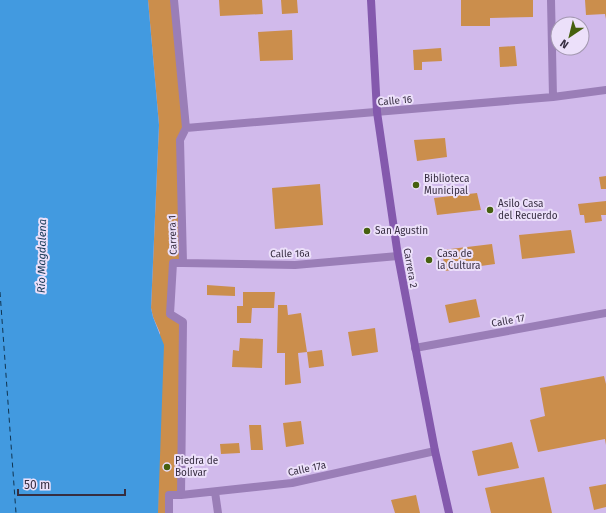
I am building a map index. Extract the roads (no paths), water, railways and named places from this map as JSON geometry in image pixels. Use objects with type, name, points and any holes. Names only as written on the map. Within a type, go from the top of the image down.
[{"type":"main road","name":"Carrera 2","points":[[371,0],[377,112],[398,256],[435,451],[450,513]]},
{"type":"street","name":"Carrera 1","points":[[174,0],[186,128],[180,140],[183,262],[173,263],[170,314],[183,322],[181,495]]},
{"type":"street","points":[[551,0],[553,97]]},
{"type":"street","name":"Calle 16","points":[[186,128],[553,97],[606,90]]},
{"type":"street","name":"Calle 16a","points":[[183,262],[295,265],[398,256]]},
{"type":"street","name":"Calle 17","points":[[415,348],[606,313]]},
{"type":"street","name":"Calle 17a","points":[[181,495],[292,483],[435,451]]},
{"type":"street","points":[[215,492],[218,513]]},
{"type":"street","points":[[169,513],[169,495],[181,495]]},
{"type":"water","name":"Río Magdalena","points":[[0,0],[148,0],[159,125],[151,308],[164,345],[158,513],[0,513]]},
{"type":"place","name":"Biblioteca Municipal","points":[[416,185]]},
{"type":"place","name":"Asilo Casa del Recuerdo","points":[[490,210]]},
{"type":"place","name":"San Agustin","points":[[367,231]]},
{"type":"place","name":"Casa de la Cultura","points":[[429,260]]},
{"type":"place","name":"Piedra de Bolívar","points":[[167,467]]}]
